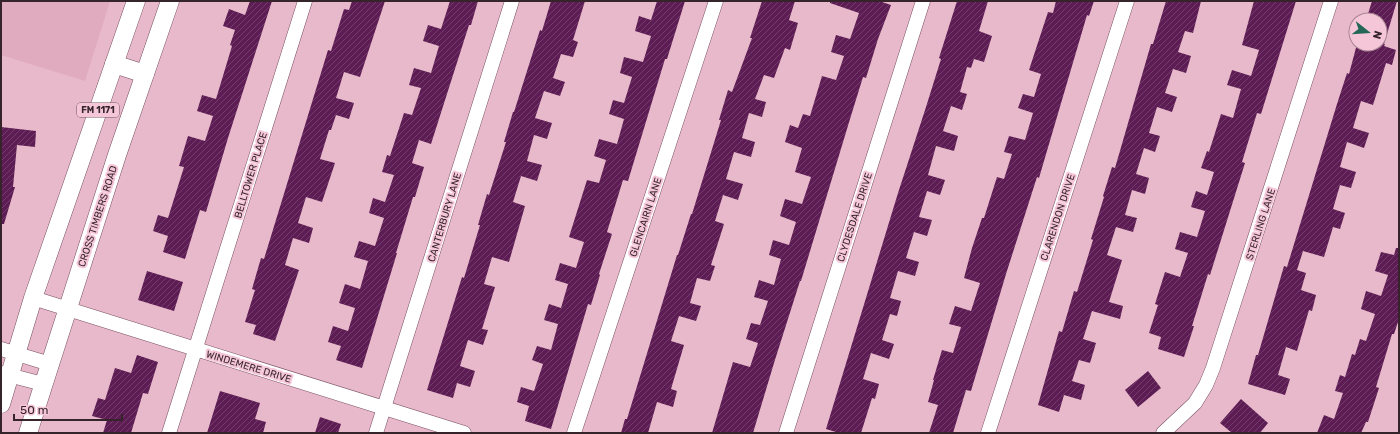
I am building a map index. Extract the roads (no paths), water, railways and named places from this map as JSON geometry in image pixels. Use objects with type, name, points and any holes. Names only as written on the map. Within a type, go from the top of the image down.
[{"type":"main road","name":"FM 1171","points":[[1,404],[9,351],[33,298],[136,1]]},
{"type":"main road","name":"CROSS TIMBERS ROAD","points":[[28,433],[117,155],[170,1]]},
{"type":"main road","points":[[114,64],[145,74]]},
{"type":"street","name":"BELLTOWER PLACE","points":[[169,433],[305,1]]},
{"type":"street","name":"CANTERBURY LANE","points":[[376,433],[512,1]]},
{"type":"street","name":"GLENCAIRN LANE","points":[[574,433],[716,1]]},
{"type":"street","name":"CLYDESDALE DRIVE","points":[[786,433],[923,1]]},
{"type":"street","name":"CLARENDON DRIVE","points":[[988,433],[1127,1]]},
{"type":"street","name":"STERLING LANE","points":[[1163,433],[1195,403],[1206,385],[1213,368],[1331,1]]},
{"type":"street","name":"WINDEMERE DRIVE","points":[[33,298],[464,433]]},
{"type":"street","points":[[9,351],[50,364]]},
{"type":"street","points":[[6,374],[43,384]]}]
